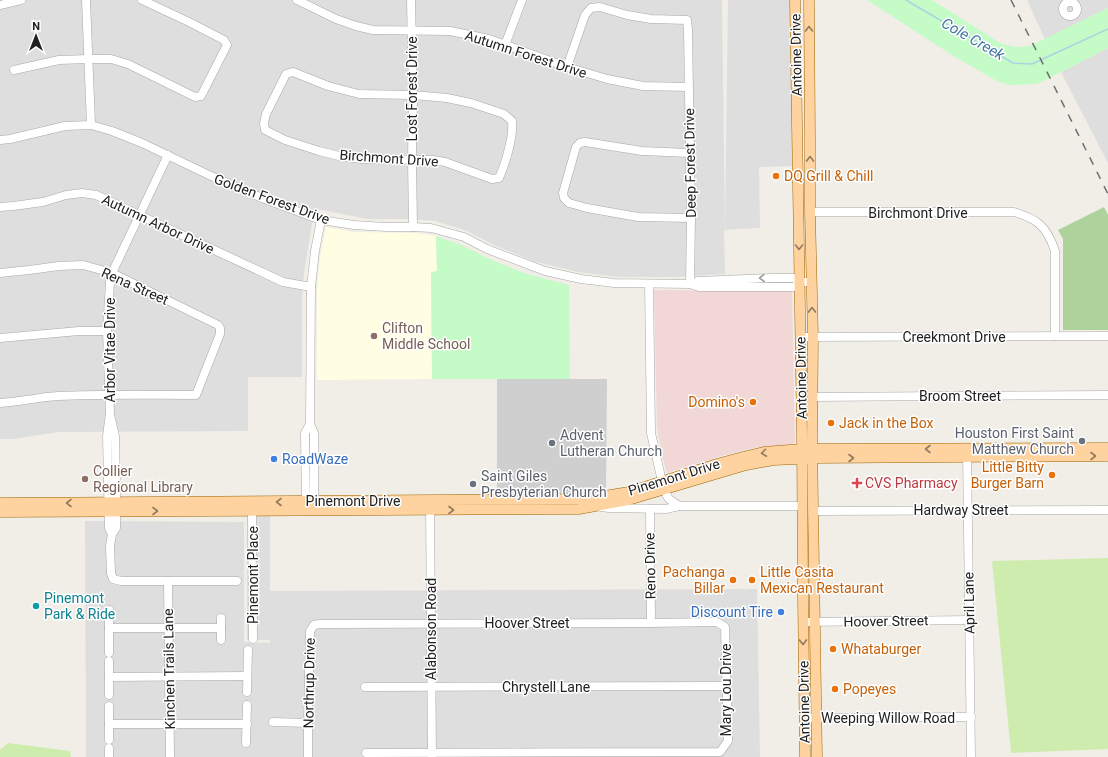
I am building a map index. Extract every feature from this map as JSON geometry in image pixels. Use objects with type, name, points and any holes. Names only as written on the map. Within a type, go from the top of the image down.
[{"type":"main road","name":"Antoine Drive","points":[[795,0],[800,337],[807,454],[813,511],[818,757]]},
{"type":"main road","name":"Antoine Drive","points":[[805,757],[802,506],[813,397],[809,0]]},
{"type":"main road","points":[[796,51],[809,51]]},
{"type":"main road","points":[[798,123],[810,123]]},
{"type":"main road","points":[[799,212],[810,212]]},
{"type":"main road","name":"Pinemont Drive","points":[[0,503],[112,507],[587,504],[599,506],[628,500],[664,485],[718,468],[743,456],[764,452],[807,454],[967,453],[1044,452],[1108,448]]},
{"type":"main road","name":"Pinemont Drive","points":[[1044,452],[1108,456]]},
{"type":"main road","name":"Pinemont Drive","points":[[587,504],[629,492],[664,485]]},
{"type":"main road","name":"Pinemont Drive","points":[[209,507],[252,511],[310,506]]},
{"type":"main road","name":"Pinemont Drive","points":[[0,512],[112,507]]},
{"type":"main road","points":[[802,547],[814,548]]},
{"type":"street","points":[[0,5],[21,0]]},
{"type":"street","points":[[86,0],[91,125]]},
{"type":"street","points":[[14,70],[59,60],[88,58],[111,59],[128,64],[195,97],[202,96],[227,45],[224,40],[142,0]]},
{"type":"street","name":"Autumn Forest Drive","points":[[297,0],[336,19],[373,30],[450,30],[489,39],[607,80],[643,86],[688,87]]},
{"type":"street","name":"Lost Forest Drive","points":[[411,0],[413,226]]},
{"type":"street","points":[[506,45],[522,0]]},
{"type":"street","name":"Deep Forest Drive","points":[[567,67],[585,15],[591,8],[600,7],[626,15],[651,19],[686,20],[688,30],[691,218],[690,284]]},
{"type":"street","name":"Birchmont Drive","points":[[293,72],[328,86],[359,94],[413,95],[447,98],[471,103],[504,114],[512,121],[513,129],[503,169],[499,178],[492,179],[444,162],[433,160],[362,159],[339,156],[285,140],[266,130],[264,123],[266,114],[286,74],[293,72]]},
{"type":"street","name":"Golden Forest Drive","points":[[0,140],[65,126],[91,125],[112,131],[142,143],[210,176],[262,198],[321,220],[354,225],[386,227],[413,226],[431,228],[464,237],[487,249],[545,272],[581,279],[614,283],[690,284],[699,287],[773,287],[794,286],[799,282],[812,282]]},
{"type":"street","points":[[689,154],[642,151],[585,142],[580,143],[576,147],[563,193],[564,198],[568,203],[587,208],[638,217],[691,218]]},
{"type":"street","name":"Arbor Vitae Drive","points":[[168,155],[112,273],[110,282],[107,331],[110,395],[110,414],[107,436],[112,507],[116,528],[112,534],[110,546],[111,573],[113,579],[121,581],[168,581]]},
{"type":"street","name":"Autumn Arbor Drive","points":[[0,207],[43,202],[66,195],[82,193],[96,195],[283,282],[311,287]]},
{"type":"street","name":"Birchmont Drive","points":[[810,212],[1014,212],[1035,220],[1044,228],[1051,239],[1054,251],[1055,336]]},
{"type":"street","points":[[310,506],[310,456],[305,433],[310,424],[311,287],[315,251],[321,220]]},
{"type":"street","name":"Rena Street","points":[[0,273],[59,266],[83,265],[112,273],[218,325],[220,328],[220,334],[196,395],[110,395]]},
{"type":"street","points":[[649,284],[651,433],[669,499],[679,506]]},
{"type":"street","points":[[0,338],[72,331],[107,331]]},
{"type":"street","name":"Creekmont Drive","points":[[800,337],[1108,336]]},
{"type":"street","points":[[0,403],[56,396],[110,395]]},
{"type":"street","name":"Broom Street","points":[[813,397],[1108,395]]},
{"type":"street","name":"April Lane","points":[[967,453],[971,757]]},
{"type":"street","name":"Alabonson Road","points":[[430,505],[432,755]]},
{"type":"street","points":[[599,506],[609,508],[666,509],[679,506],[802,506]]},
{"type":"street","name":"Reno Drive","points":[[650,509],[651,623]]},
{"type":"street","name":"Hardway Street","points":[[813,511],[1108,510]]},
{"type":"street","name":"Pinemont Place","points":[[252,511],[253,639]]},
{"type":"street","points":[[168,581],[237,581]]},
{"type":"street","name":"Kinchen Trails Lane","points":[[168,581],[170,757]]},
{"type":"street","points":[[109,610],[109,695]]},
{"type":"street","points":[[221,618],[221,640]]},
{"type":"street","name":"Hoover Street","points":[[803,622],[969,620]]},
{"type":"street","name":"Hoover Street","points":[[328,624],[717,622],[724,627]]},
{"type":"street","name":"Northrup Drive","points":[[308,757],[310,631],[314,626],[328,624]]},
{"type":"street","name":"Mary Lou Drive","points":[[653,755],[720,752],[728,741],[724,627]]},
{"type":"street","points":[[109,628],[221,628]]},
{"type":"street","points":[[247,692],[248,650]]},
{"type":"street","points":[[109,677],[247,676]]},
{"type":"street","name":"Chrystell Lane","points":[[365,688],[726,686]]},
{"type":"street","points":[[246,743],[247,705]]},
{"type":"street","points":[[109,706],[109,757]]},
{"type":"street","name":"Weeping Willow Road","points":[[805,718],[970,717]]},
{"type":"street","points":[[273,722],[308,723]]},
{"type":"street","points":[[109,724],[246,724]]},
{"type":"street","points":[[366,753],[432,755],[653,755]]},
{"type":"shaded area","points":[[0,0],[722,0],[725,274],[677,277],[619,277],[578,272],[533,261],[494,245],[467,231],[435,221],[367,219],[317,209],[312,224],[304,273],[302,298],[302,377],[248,377],[248,431],[59,432],[13,439],[0,439]]},
{"type":"shaded area","points":[[728,0],[790,0],[792,166],[759,167],[760,228],[725,230]]},
{"type":"shaded area","points":[[1027,0],[1108,0],[1108,8],[1045,39]]},
{"type":"shaded area","points":[[1108,48],[1108,163],[1061,72]]},
{"type":"shaded area","name":"Clifton Middle School","points":[[326,227],[353,232],[416,233],[436,236],[437,272],[431,272],[432,379],[317,380],[317,292],[320,257]]},
{"type":"shaded area","points":[[654,290],[792,291],[795,443],[754,448],[725,455],[667,473],[661,452],[657,427]]},
{"type":"shaded area","name":"Advent Lutheran Church","points":[[497,379],[607,379],[606,489],[586,494],[497,494]]},
{"type":"shaded area","points":[[247,515],[270,515],[270,591],[757,589],[760,757],[86,757],[85,521],[244,522],[244,642],[270,643],[270,640],[247,640]]},
{"type":"green space","points":[[867,0],[932,0],[997,41],[1016,47],[1030,46],[1108,8],[1108,48],[1037,84],[1008,85],[995,80],[952,55]]},
{"type":"green space","points":[[1104,207],[1108,215],[1108,330],[1063,330],[1063,239],[1058,230]]},
{"type":"green space","points":[[436,236],[461,245],[494,261],[527,274],[569,285],[570,379],[432,379],[431,272],[437,271]]},
{"type":"green space","points":[[1108,558],[1108,749],[1011,753],[992,561]]},
{"type":"green space","points":[[8,743],[70,751],[71,757],[0,757],[0,750]]},
{"type":"waterway","name":"Cole Creek","points":[[906,0],[1013,63],[1032,64],[1108,29]]},
{"type":"railway","points":[[1011,0],[1108,194]]},
{"type":"place","name":"DQ Grill & Chill","points":[[776,176]]},
{"type":"place","name":"Clifton Middle School","points":[[374,336]]},
{"type":"place","name":"Domino's","points":[[753,402]]},
{"type":"place","name":"Jack in the Box","points":[[831,423]]},
{"type":"place","name":"Houston First Saint Matthew Church","points":[[1082,441]]},
{"type":"place","name":"Advent Lutheran Church","points":[[552,443]]},
{"type":"place","name":"RoadWaze","points":[[274,459]]},
{"type":"place","name":"Little Bitty Burger Barn","points":[[1052,475]]},
{"type":"place","name":"Collier Regional Library","points":[[85,479]]},
{"type":"place","name":"CVS Pharmacy","points":[[857,483]]},
{"type":"place","name":"Saint Giles Presbyterian Church","points":[[473,484]]},
{"type":"place","name":"Pachanga Billar","points":[[733,580]]},
{"type":"place","name":"Little Casita Mexican Restaurant","points":[[752,580]]},
{"type":"place","name":"Pinemont Park & Ride","points":[[36,606]]},
{"type":"place","name":"Discount Tire","points":[[781,612]]},
{"type":"place","name":"Whataburger","points":[[833,649]]},
{"type":"place","name":"Popeyes","points":[[835,689]]}]
